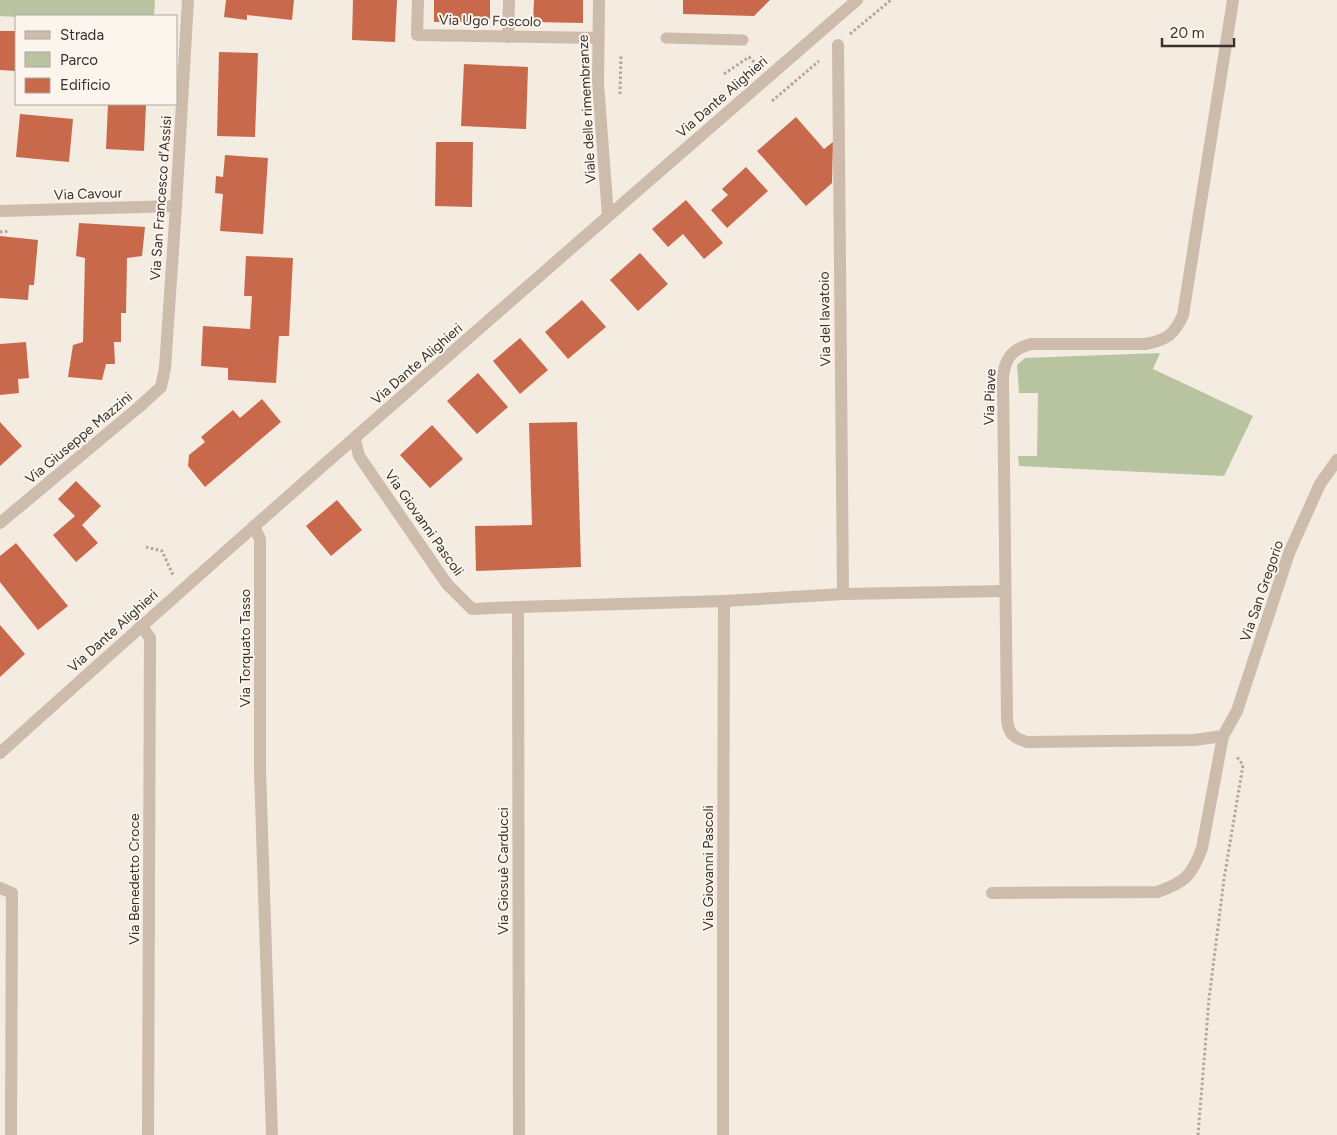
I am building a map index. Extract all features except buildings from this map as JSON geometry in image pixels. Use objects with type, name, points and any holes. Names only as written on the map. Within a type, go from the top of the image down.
[{"type":"street","name":"Via San Francesco d'Assisi","points":[[165,368],[188,0]]},
{"type":"street","name":"Via Ugo Foscolo","points":[[418,0],[417,35],[598,38]]},
{"type":"street","points":[[508,36],[509,0]]},
{"type":"street","name":"Viale delle rimembranze","points":[[599,0],[598,84],[608,216]]},
{"type":"street","name":"Via Dante Alighieri","points":[[0,753],[354,438],[856,0]]},
{"type":"street","name":"Via Piave","points":[[1222,736],[1194,740],[1027,742],[1019,740],[1012,734],[1006,719],[1003,369],[1013,352],[1021,346],[1031,344],[1145,344],[1169,336],[1178,327],[1183,315],[1233,0]]},
{"type":"street","name":"Via del lavatoio","points":[[838,45],[843,594]]},
{"type":"street","name":"Via Cavour","points":[[0,211],[176,206]]},
{"type":"street","name":"Via Giuseppe Mazzini","points":[[0,523],[161,387],[165,368]]},
{"type":"street","name":"Via Giovanni Pascoli","points":[[354,438],[359,456],[447,584],[472,609],[724,601],[843,594],[1005,591]]},
{"type":"street","name":"Via San Gregorio","points":[[1222,736],[1237,711],[1289,553],[1320,484],[1337,460]]},
{"type":"street","name":"Via Torquato Tasso","points":[[254,526],[260,539],[260,771],[272,1135]]},
{"type":"street","name":"Via Giovanni Pascoli","points":[[723,1135],[724,601]]},
{"type":"street","name":"Via Giosuè Carducci","points":[[518,607],[519,1135]]},
{"type":"street","name":"Via Benedetto Croce","points":[[142,626],[150,638],[148,1135]]},
{"type":"street","points":[[992,893],[1156,892],[1172,887],[1191,871],[1202,848],[1222,736]]},
{"type":"street","points":[[0,888],[12,893],[11,1135]]},
{"type":"lane","points":[[666,38],[743,40]]},
{"type":"path","points":[[620,94],[621,54]]},
{"type":"path","points":[[724,74],[750,57],[755,62]]},
{"type":"path","points":[[0,232],[18,231]]},
{"type":"path","points":[[146,547],[162,551],[173,576]]},
{"type":"path","points":[[1198,1135],[1209,999],[1224,879],[1243,765],[1222,736]]},
{"type":"green space","points":[[0,0],[155,0],[154,15],[0,16]]},
{"type":"green space","points":[[1160,353],[1153,369],[1253,416],[1224,476],[1019,466],[1018,456],[1037,456],[1038,393],[1019,393],[1017,365],[1025,358]]}]
